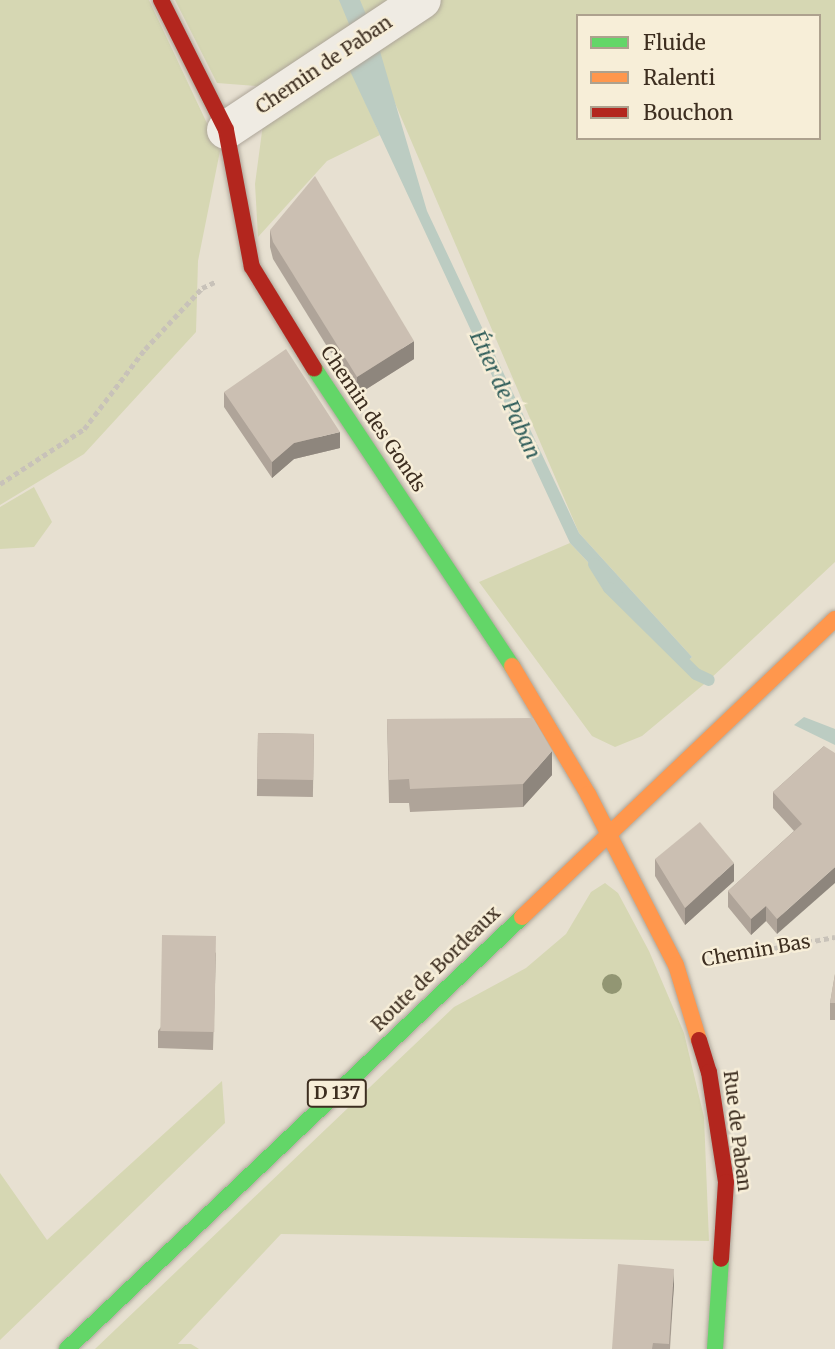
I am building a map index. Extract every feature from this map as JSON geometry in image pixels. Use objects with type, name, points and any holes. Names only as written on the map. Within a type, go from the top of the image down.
[{"type":"street","name":"Chemin des Gonds","points":[[161,0],[226,130],[252,267],[310,363],[526,687],[588,794],[606,837],[676,965]]},
{"type":"street","name":"Chemin de Paban","points":[[226,130],[422,0]]},
{"type":"street","name":"Route de Bordeaux","points":[[67,1349],[835,619]]},
{"type":"street","name":"Rue de Paban","points":[[676,965],[709,1072],[726,1182],[715,1349]]},
{"type":"path","points":[[0,484],[84,429],[145,349],[202,288],[252,267]]},
{"type":"path","name":"Chemin Bas","points":[[676,965],[835,937]]},
{"type":"green space","points":[[0,0],[149,0],[220,151],[198,261],[196,332],[84,454],[0,505]]},
{"type":"green space","points":[[175,0],[835,0],[835,562],[709,680],[642,736],[615,747],[592,736],[479,582],[570,543],[684,664],[692,657],[579,533],[392,96],[361,93],[380,135],[327,161],[258,237],[255,184],[263,124],[293,89],[217,83]]},
{"type":"green space","points":[[34,487],[52,522],[34,547],[0,549],[0,507]]},
{"type":"green space","points":[[605,883],[618,893],[649,951],[684,1033],[704,1117],[709,1241],[281,1234],[178,1344],[191,1344],[199,1349],[95,1349],[454,1007],[526,968],[566,934],[591,892]]},
{"type":"green space","points":[[222,1081],[225,1123],[0,1340],[0,1173],[47,1240]]},
{"type":"water","points":[[339,0],[360,0],[377,41],[427,211],[579,533],[692,657],[684,664],[570,543],[344,58],[359,48]]},
{"type":"water","points":[[804,717],[835,729],[835,745],[794,725]]},
{"type":"building","points":[[315,176],[414,341],[357,377],[273,242],[270,230]]},
{"type":"building","points":[[286,349],[340,432],[294,443],[272,462],[224,392]]},
{"type":"building","points":[[533,718],[552,751],[523,784],[410,789],[409,779],[389,780],[387,719]]},
{"type":"building","points":[[258,733],[314,734],[313,780],[257,779]]},
{"type":"building","points":[[824,746],[835,753],[835,867],[777,919],[766,906],[751,919],[728,891],[802,824],[773,792]]},
{"type":"building","points":[[700,822],[734,863],[685,908],[655,859]]},
{"type":"building","points":[[162,935],[216,936],[214,1032],[160,1031]]},
{"type":"building","points":[[835,974],[835,1003],[830,1003]]},
{"type":"building","points":[[618,1264],[674,1269],[669,1344],[653,1343],[652,1349],[612,1349]]},
{"type":"waterway","name":"Étier de Paban","points":[[594,564],[609,588],[696,674],[709,680]]},
{"type":"traffic: fast","points":[[314,368],[512,666]]},
{"type":"traffic: fast","points":[[67,1349],[522,917]]},
{"type":"traffic: fast","points":[[715,1349],[721,1259]]},
{"type":"traffic: slow","points":[[522,917],[835,619]]},
{"type":"traffic: slow","points":[[512,666],[588,794],[676,965],[699,1040]]},
{"type":"traffic: jam","points":[[161,0],[226,130],[252,267],[314,368]]},
{"type":"traffic: jam","points":[[699,1040],[709,1072],[726,1182],[721,1259]]}]
